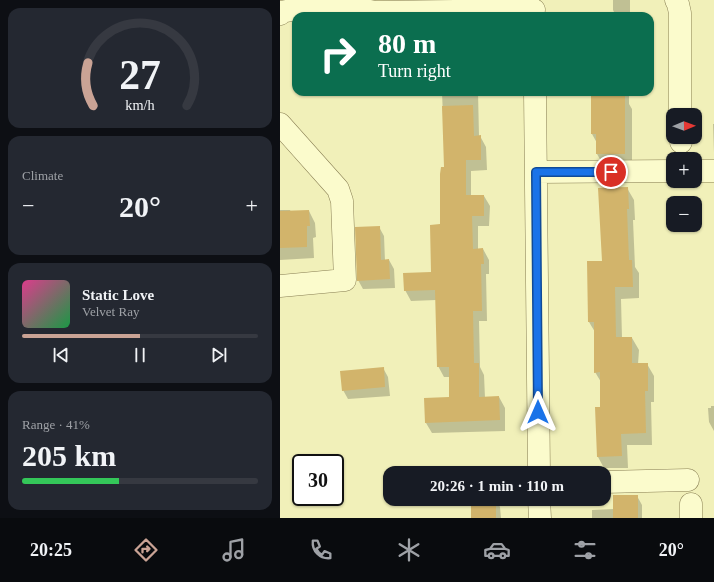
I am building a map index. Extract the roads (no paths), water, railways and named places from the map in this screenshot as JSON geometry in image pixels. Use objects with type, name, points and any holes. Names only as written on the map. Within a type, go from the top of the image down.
[{"type":"street","points":[[676,0],[680,13],[680,108]]},
{"type":"street","points":[[280,14],[281,12],[308,6],[346,7],[376,12],[534,9]]},
{"type":"street","points":[[535,96],[539,466]]},
{"type":"street","points":[[280,124],[338,189],[342,201],[345,280],[280,286]]},
{"type":"street","points":[[536,172],[666,171]]},
{"type":"street","points":[[702,171],[714,171]]},
{"type":"street","points":[[611,482],[688,480]]},
{"type":"street","points":[[539,506],[540,518]]}]
